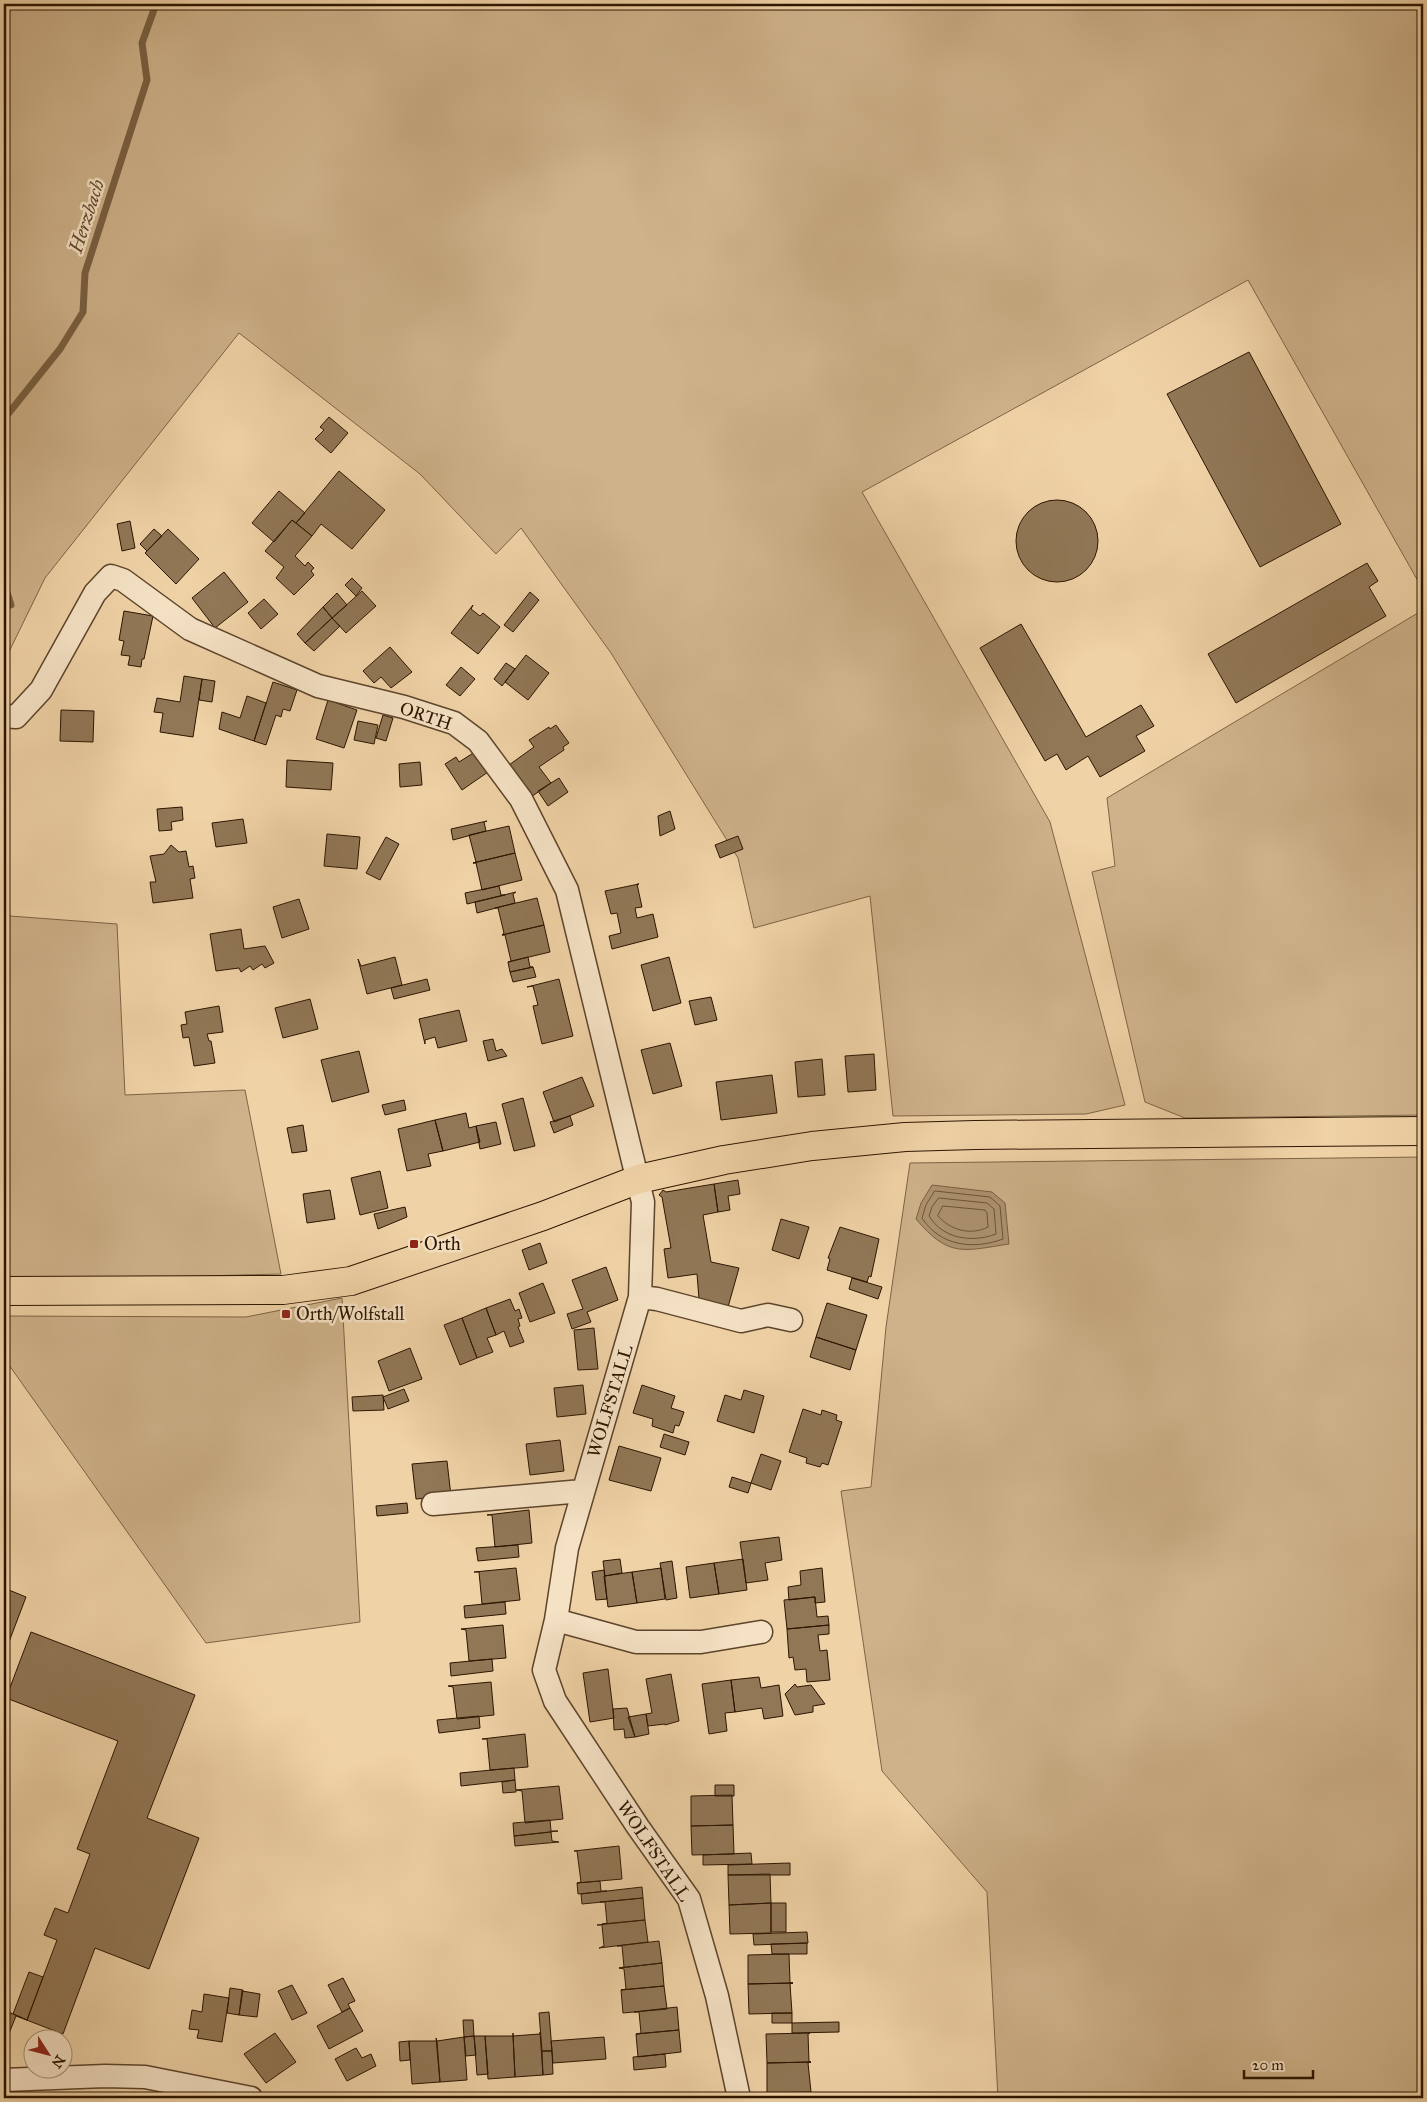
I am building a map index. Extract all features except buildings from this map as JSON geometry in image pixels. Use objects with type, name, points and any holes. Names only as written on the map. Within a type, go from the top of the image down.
[{"type":"main road","points":[[4,1291],[283,1290],[351,1281],[543,1216],[639,1179],[724,1160],[812,1146],[905,1137],[1423,1131]]},
{"type":"street","name":"ORTH","points":[[4,716],[16,717],[41,690],[95,593],[111,576],[123,580],[190,629],[318,686],[404,707],[454,723],[478,741],[521,799],[567,890],[603,1046],[639,1179]]},
{"type":"street","name":"WOLFSTALL","points":[[639,1179],[643,1202],[640,1297],[630,1337],[582,1491],[567,1548],[556,1620],[544,1670],[555,1701],[638,1827],[689,1899],[717,1996],[739,2098]]},
{"type":"street","points":[[640,1297],[657,1299],[741,1321],[768,1315],[791,1320]]},
{"type":"street","points":[[433,1504],[582,1491]]},
{"type":"street","points":[[556,1620],[636,1642],[701,1642],[761,1632]]},
{"type":"street","points":[[4,2080],[105,2076],[145,2077],[190,2092],[251,2098]]},
{"type":"shaded area","points":[[4,4],[1423,4],[1423,590],[1248,280],[862,492],[1050,822],[1125,1105],[1086,1114],[893,1116],[870,896],[754,928],[738,858],[611,653],[521,528],[496,554],[420,474],[239,333],[45,578],[4,662]]},
{"type":"shaded area","points":[[1423,610],[1423,1115],[1185,1118],[1145,1102],[1092,872],[1115,866],[1107,798]]},
{"type":"shaded area","points":[[4,901],[10,916],[117,924],[125,1095],[245,1090],[281,1274],[4,1281]]},
{"type":"shaded area","points":[[1423,1157],[1423,2098],[998,2098],[987,1892],[882,1771],[841,1491],[871,1487],[886,1327],[910,1163]]},
{"type":"shaded area","points":[[342,1298],[360,1622],[206,1643],[4,1358],[4,1316],[246,1317]]},
{"type":"water","points":[[932,1185],[992,1192],[1005,1203],[1009,1244],[980,1249],[958,1249],[938,1240],[916,1219],[921,1203]]},
{"type":"waterway","name":"Herzbach","points":[[4,419],[60,349],[83,312],[85,273],[147,80],[142,43],[156,4]]},
{"type":"waterway","points":[[4,583],[11,605]]},
{"type":"place","name":"Orth","points":[[414,1244]]},
{"type":"place","name":"Orth/Wolfstall","points":[[286,1314]]}]
